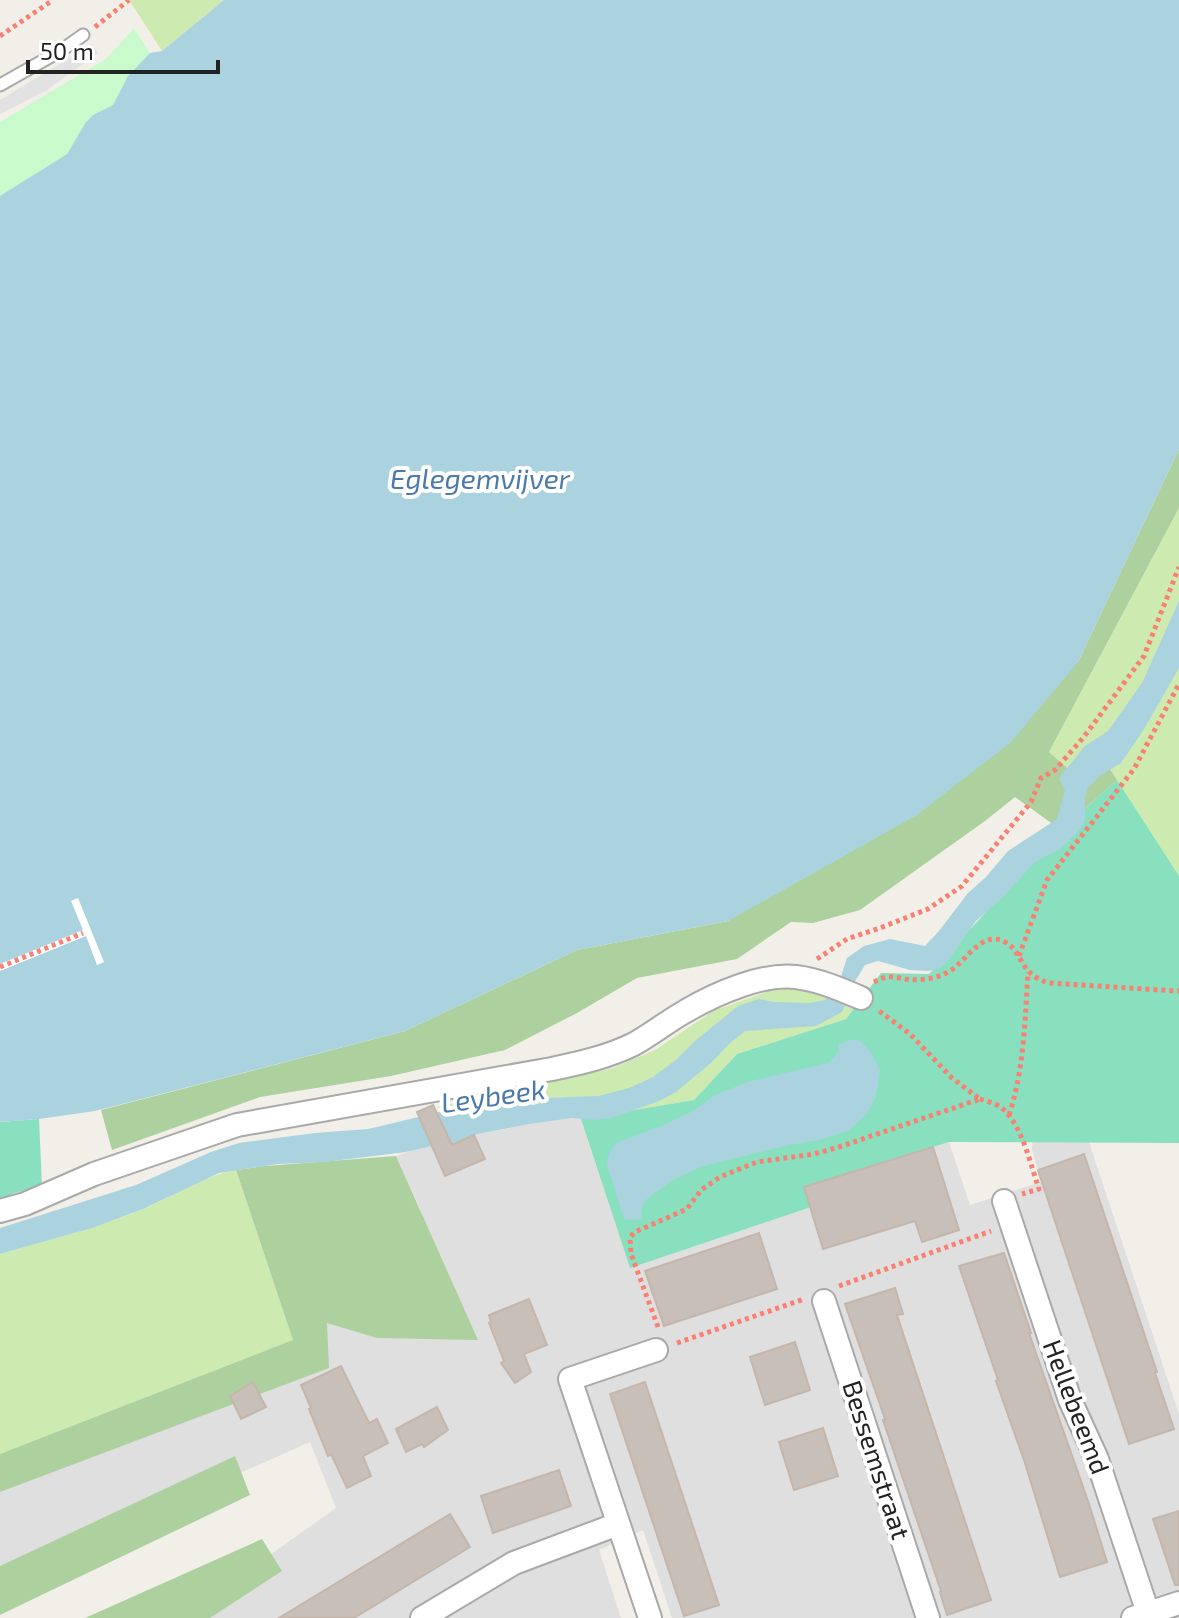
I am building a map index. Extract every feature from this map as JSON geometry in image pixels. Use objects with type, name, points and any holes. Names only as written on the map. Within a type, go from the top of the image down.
[{"type":"street","points":[[0,1211],[25,1204],[94,1174],[237,1125],[599,1058],[634,1044],[689,1009],[737,988],[772,978],[795,977],[824,983],[861,998]]},
{"type":"street","name":"Hellebeemd","points":[[1004,1201],[1070,1400],[1097,1459],[1140,1615]]},
{"type":"street","name":"Bessemstraat","points":[[824,1301],[928,1618]]},
{"type":"street","points":[[650,1618],[570,1379],[656,1350]]},
{"type":"street","points":[[422,1618],[514,1563],[618,1524]]},
{"type":"street","points":[[1140,1615],[1179,1603]]},
{"type":"lane","points":[[0,85],[83,35]]},
{"type":"path","points":[[0,36],[53,0]]},
{"type":"path","points":[[83,35],[129,0]]},
{"type":"path","points":[[795,977],[847,939],[928,909],[962,886],[1031,802],[1041,778],[1055,770],[1083,738],[1144,656],[1179,567]]},
{"type":"path","points":[[1018,957],[1047,880],[1134,769],[1179,684]]},
{"type":"path","points":[[0,967],[83,933]]},
{"type":"path","points":[[1004,1201],[1039,1189],[1023,1142],[1009,1115],[997,1104],[980,1099],[952,1078],[910,1034],[861,998],[873,982],[887,977],[916,980],[939,976],[953,969],[983,942],[994,938],[1007,942],[1037,980],[1179,991]]},
{"type":"path","points":[[1009,1115],[1017,1093],[1028,972]]},
{"type":"path","points":[[656,1350],[665,1347],[631,1254],[630,1237],[635,1232],[687,1209],[708,1185],[757,1162],[814,1154],[980,1099]]},
{"type":"shaded area","points":[[92,44],[98,53],[47,90],[0,114],[0,100]]},
{"type":"shaded area","points":[[567,1117],[581,1119],[630,1267],[804,1187],[949,1142],[970,1205],[1041,1182],[1032,1149],[1034,1122],[1084,1127],[1179,1414],[1179,1618],[672,1618],[643,1530],[599,1550],[621,1618],[181,1618],[336,1508],[310,1442],[0,1580],[0,1456],[298,1255],[422,1213],[396,1156],[449,1138],[452,1144],[478,1134]]},
{"type":"green space","points":[[129,0],[224,0],[162,51]]},
{"type":"green space","points":[[134,28],[150,53],[128,76],[113,105],[86,122],[67,154],[0,196],[0,122],[106,59]]},
{"type":"green space","points":[[1179,449],[1179,508],[1049,752],[1073,773],[1095,746],[1117,780],[1061,830],[1015,797],[860,910],[813,923],[791,922],[737,959],[637,978],[505,1050],[391,1076],[260,1097],[112,1150],[101,1110],[405,1031],[577,950],[728,921],[1078,662]]},
{"type":"green space","points":[[1179,508],[1179,876],[1095,747],[1073,773],[1049,752]]},
{"type":"green space","points":[[1117,780],[1179,876],[1179,1143],[949,1142],[805,1187],[811,1207],[630,1268],[581,1119],[694,1100],[737,1054],[846,1019],[881,973],[929,974],[1061,830]]},
{"type":"green space","points":[[808,986],[856,1006],[846,1019],[737,1054],[694,1100],[581,1119],[573,1097],[541,1098],[448,1111],[437,1107],[613,1068],[655,1050],[713,1011],[769,991]]},
{"type":"green space","points":[[39,1119],[42,1186],[14,1193],[0,1201],[0,1122]]},
{"type":"green space","points":[[396,1156],[478,1340],[377,1338],[327,1323],[329,1368],[0,1492],[0,1454],[293,1340],[236,1170]]},
{"type":"green space","points":[[236,1170],[293,1340],[0,1454],[0,1254],[126,1216],[200,1182]]},
{"type":"green space","points":[[235,1456],[250,1495],[0,1615],[0,1566]]},
{"type":"green space","points":[[262,1539],[282,1571],[210,1618],[85,1618]]},
{"type":"water","name":"Eglegemvijver","points":[[224,0],[1179,0],[1179,449],[1078,662],[1011,742],[917,815],[728,921],[577,950],[405,1031],[95,1111],[0,1122],[0,196],[67,154],[86,122],[113,105],[128,76],[150,53],[162,51]]},
{"type":"water","points":[[1179,601],[1179,668],[1121,763],[1099,776],[1088,788],[1085,821],[1060,849],[1035,862],[976,921],[939,969],[910,970],[878,961],[865,965],[842,1012],[816,1026],[745,1031],[676,1092],[612,1118],[571,1118],[478,1134],[452,1145],[448,1138],[432,1146],[406,1152],[219,1173],[143,1209],[92,1228],[0,1254],[0,1228],[136,1185],[239,1143],[368,1129],[444,1111],[539,1098],[599,1096],[629,1088],[653,1077],[677,1059],[738,1006],[759,999],[810,1003],[825,1000],[834,991],[847,958],[864,946],[890,939],[925,946],[968,893],[1008,851],[1057,819],[1065,790],[1059,778],[1085,746],[1108,731],[1142,683]]},
{"type":"water","points":[[859,1040],[870,1051],[880,1071],[876,1096],[867,1114],[848,1131],[700,1167],[671,1181],[647,1199],[642,1206],[641,1219],[624,1219],[607,1165],[609,1153],[616,1143],[666,1124],[693,1111],[715,1095],[747,1082],[828,1063],[838,1053],[839,1044]]},
{"type":"pier","points":[[78,898],[104,962],[97,965],[86,936],[0,971],[0,964],[83,930],[71,901]]},
{"type":"building","points":[[433,1105],[452,1145],[474,1135],[485,1159],[445,1176],[417,1112]]},
{"type":"building","points":[[933,1147],[959,1230],[922,1242],[915,1221],[823,1249],[804,1187]]},
{"type":"building","points":[[1084,1154],[1174,1429],[1129,1444],[1038,1170]]},
{"type":"building","points":[[759,1233],[777,1289],[664,1326],[645,1271]]},
{"type":"building","points":[[1004,1253],[1107,1562],[1060,1577],[959,1266]]},
{"type":"building","points":[[895,1288],[903,1314],[897,1315],[991,1600],[947,1615],[845,1304]]},
{"type":"building","points":[[529,1299],[547,1345],[524,1354],[531,1372],[515,1383],[501,1363],[504,1361],[489,1323],[489,1315]]},
{"type":"building","points":[[795,1342],[810,1390],[765,1405],[750,1357]]},
{"type":"building","points":[[341,1366],[369,1423],[377,1419],[388,1443],[363,1456],[371,1476],[347,1488],[331,1454],[328,1456],[301,1385]]},
{"type":"building","points":[[253,1382],[266,1407],[241,1419],[230,1396]]},
{"type":"building","points":[[645,1382],[719,1605],[684,1616],[610,1394]]},
{"type":"building","points":[[437,1407],[448,1430],[424,1447],[422,1444],[406,1452],[396,1429]]},
{"type":"building","points":[[823,1428],[838,1476],[794,1490],[779,1442]]},
{"type":"building","points":[[559,1470],[571,1506],[493,1533],[481,1496]]},
{"type":"building","points":[[1179,1511],[1179,1585],[1175,1585],[1153,1519]]},
{"type":"building","points":[[450,1514],[470,1547],[354,1618],[279,1618]]},
{"type":"water label","name":"Leybeek","points":[[493,1096]]}]
